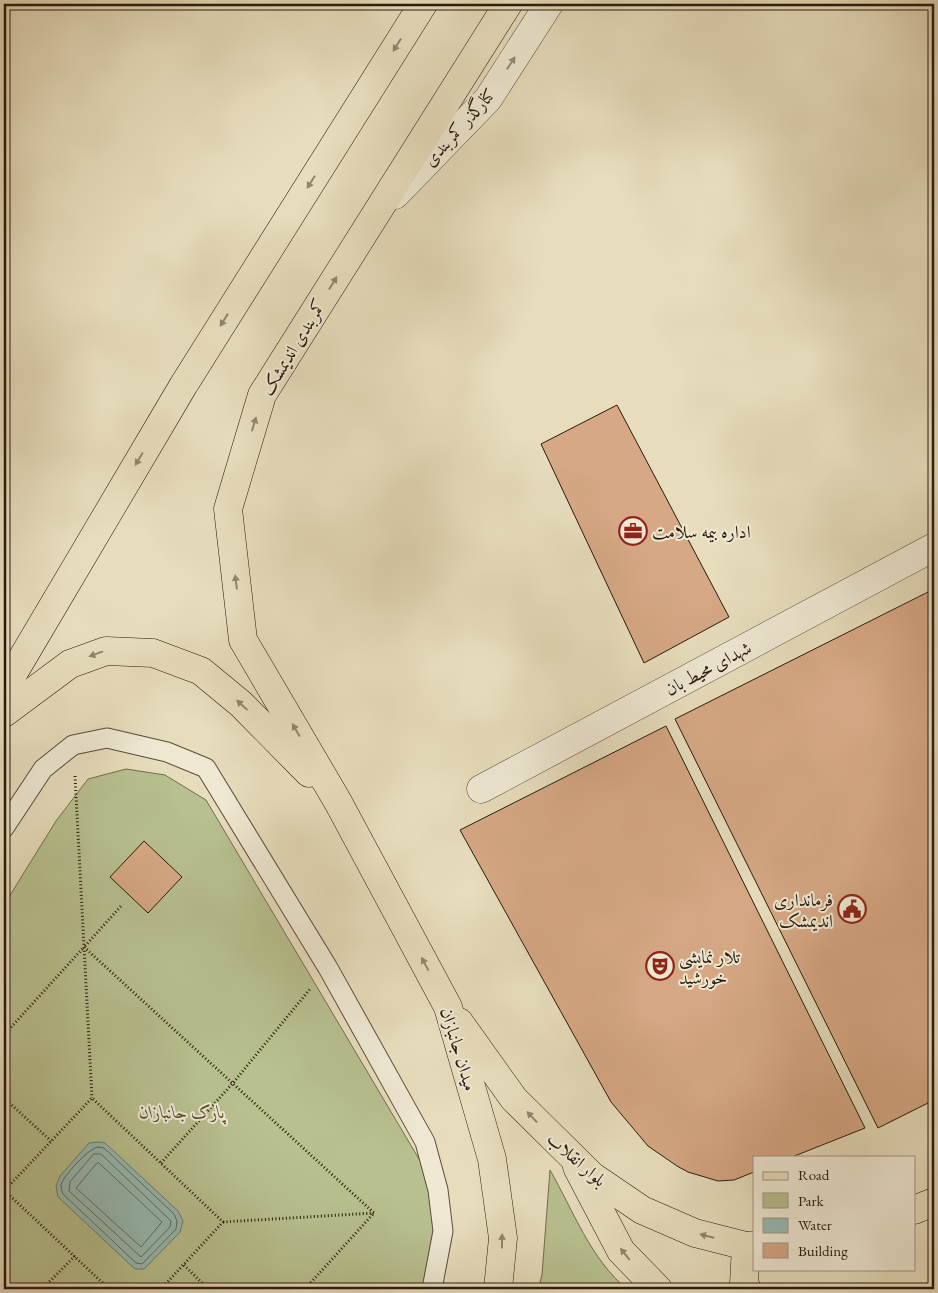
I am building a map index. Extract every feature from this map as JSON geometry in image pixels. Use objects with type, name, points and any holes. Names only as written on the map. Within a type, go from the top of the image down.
[{"type":"main road","points":[[4,689],[182,386],[423,4]]},
{"type":"main road","name":"کمربندی اندیمشک","points":[[338,802],[243,640],[228,509],[262,395],[508,4]]},
{"type":"main road","points":[[4,713],[70,664],[106,651],[153,653],[201,671],[241,704],[338,802]]},
{"type":"main road","name":"میدان جانبازان","points":[[338,802],[448,1007],[492,1159],[503,1238],[498,1289]]},
{"type":"main road","name":"بلوار انقلاب","points":[[448,1007],[514,1098],[592,1176],[642,1210],[695,1233],[750,1246]]},
{"type":"main road","points":[[571,1156],[622,1251],[658,1289]]},
{"type":"main road","points":[[916,1209],[934,1202]]},
{"type":"main road","points":[[747,1289],[744,1284],[750,1246]]},
{"type":"street","name":"کنارگذر کمربندی","points":[[374,216],[488,99],[549,4]]},
{"type":"street","name":"شهدای محیط بان","points":[[481,789],[934,547]]},
{"type":"lane","points":[[4,828],[43,769],[73,744],[107,738],[167,752],[206,768],[328,968],[425,1142],[438,1190],[443,1231],[432,1289]]},
{"type":"path","points":[[73,744],[92,1098],[223,1222]]},
{"type":"path","points":[[4,1035],[122,905]]},
{"type":"path","points":[[84,947],[374,1213]]},
{"type":"path","points":[[161,1163],[233,1083],[328,968]]},
{"type":"path","points":[[4,1098],[52,1142]]},
{"type":"path","points":[[92,1098],[4,1191],[109,1289]]},
{"type":"path","points":[[161,1289],[223,1222],[374,1213]]},
{"type":"path","points":[[305,1289],[374,1213]]},
{"type":"path","points":[[42,1289],[75,1256]]},
{"type":"path","points":[[184,1264],[208,1289]]},
{"type":"green space","name":"پارک جانبازان","points":[[126,769],[165,775],[206,800],[422,1164],[435,1219],[427,1282],[424,1289],[4,1289],[4,905],[56,821],[88,779]]},
{"type":"green space","points":[[550,1170],[593,1249],[614,1277],[627,1289],[538,1289],[542,1275]]},
{"type":"water","points":[[89,1143],[105,1143],[178,1211],[183,1221],[180,1232],[144,1269],[135,1269],[58,1197],[56,1186],[60,1176]]},
{"type":"building","name":"اداره بیمه سلامت","points":[[617,405],[729,617],[644,663],[541,444]]},
{"type":"building","name":"فرمانداری اندیمشک","points":[[934,589],[934,1100],[878,1128],[675,719]]},
{"type":"building","name":"تلار نمایشی خورشید","points":[[666,726],[865,1128],[795,1156],[753,1156],[753,1172],[734,1180],[718,1181],[688,1172],[648,1146],[611,1102],[460,830]]},
{"type":"building","points":[[144,841],[182,877],[148,913],[110,877]]},
{"type":"place","name":"اداره بیمه سلامت","points":[[633,531]]},
{"type":"place","name":"فرمانداری اندیمشک","points":[[852,909]]},
{"type":"place","name":"تلار نمایشی خورشید","points":[[660,966]]}]
